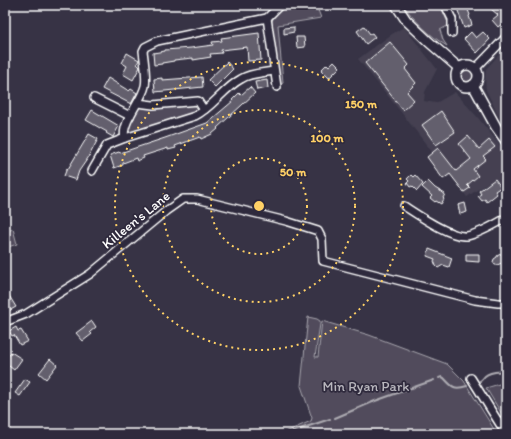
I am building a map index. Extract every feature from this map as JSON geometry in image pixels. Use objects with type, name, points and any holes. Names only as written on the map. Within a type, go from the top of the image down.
[{"type":"main road","points":[[396,5],[412,26],[459,68]]},
{"type":"main road","points":[[465,64],[476,68],[478,79],[474,85],[466,87],[458,82],[456,74],[459,68],[465,64]]},
{"type":"main road","points":[[474,85],[496,127],[506,141]]},
{"type":"street","points":[[125,138],[124,127],[146,86],[143,51],[145,47],[157,41],[267,18],[280,5]]},
{"type":"street","points":[[445,5],[452,20],[452,33]]},
{"type":"street","points":[[267,18],[277,87]]},
{"type":"street","points":[[476,68],[506,37]]},
{"type":"street","points":[[92,171],[107,145],[195,116],[240,79],[252,74],[274,71]]},
{"type":"street","points":[[94,98],[130,116]]},
{"type":"street","points":[[138,102],[152,105],[198,101],[205,109]]},
{"type":"street","name":"Killeen's Lane","points":[[5,322],[26,314],[90,274],[166,210],[183,199],[197,199],[286,221],[318,232],[322,239],[323,261],[475,300],[506,303]]},
{"type":"street","points":[[404,206],[446,231],[456,235],[466,236],[485,230],[506,218]]},
{"type":"street","points":[[471,378],[506,434]]},
{"type":"shaded area","points":[[404,27],[437,69],[425,92],[424,101],[436,103],[455,92],[479,119],[506,153],[506,194],[495,179],[467,197],[451,175],[444,180],[427,158],[432,152],[358,59]]},
{"type":"shaded area","points":[[506,47],[506,129],[486,90],[485,77],[486,69]]},
{"type":"green space","points":[[285,5],[316,5],[321,18],[278,25],[283,83],[280,85],[271,23],[275,15]]},
{"type":"green space","points":[[403,5],[440,5],[442,9],[444,8],[445,9],[443,11],[447,21],[449,20],[449,25],[440,30],[443,40],[447,46],[423,28]]},
{"type":"green space","points":[[467,67],[474,72],[475,75],[470,82],[467,83],[460,78],[459,75],[464,68]]},
{"type":"green space","points":[[195,104],[199,109],[198,112],[132,134],[128,133],[127,129],[138,107],[140,106]]},
{"type":"green space","points":[[13,229],[17,244],[5,248],[5,232]]},
{"type":"green space","name":"Min Ryan Park","points":[[308,317],[320,321],[315,357],[318,357],[322,321],[369,335],[447,364],[464,381],[497,434],[281,434],[311,421],[312,418],[301,386]]},
{"type":"green space","points":[[506,382],[506,421],[486,388]]},
{"type":"building","points":[[456,5],[466,5],[472,25],[464,28]]},
{"type":"building","points":[[495,5],[501,5],[506,10],[506,20],[498,27],[492,20],[498,15],[491,9]]},
{"type":"building","points":[[364,26],[370,34],[372,33],[375,37],[366,44],[357,31]]},
{"type":"building","points":[[294,27],[294,32],[284,34],[284,28]]},
{"type":"building","points":[[471,32],[476,38],[483,32],[490,39],[477,53],[464,39]]},
{"type":"building","points":[[259,33],[261,60],[248,61],[247,47],[221,50],[222,53],[210,54],[211,57],[193,60],[193,58],[174,60],[154,65],[153,53],[165,50],[213,45],[212,42],[222,41],[221,38]]},
{"type":"building","points":[[296,37],[304,37],[305,47],[297,48]]},
{"type":"building","points":[[390,42],[409,65],[405,69],[416,83],[407,92],[414,100],[403,110],[365,63]]},
{"type":"building","points":[[127,53],[139,60],[137,64],[140,67],[133,80],[123,74],[127,66],[122,63]]},
{"type":"building","points":[[334,61],[340,67],[329,78],[321,70],[327,64],[329,66]]},
{"type":"building","points":[[227,62],[233,69],[215,87],[208,80]]},
{"type":"building","points":[[202,77],[203,87],[155,92],[154,79],[162,78],[162,80]]},
{"type":"building","points":[[108,78],[129,91],[131,89],[137,93],[131,104],[102,89]]},
{"type":"building","points":[[267,80],[268,88],[257,90],[255,82]]},
{"type":"building","points":[[250,87],[255,93],[212,134],[201,139],[200,137],[175,146],[176,148],[168,150],[168,148],[143,156],[144,158],[137,161],[136,158],[114,168],[110,155],[120,153],[207,123],[233,101],[232,100],[239,93],[241,95]]},
{"type":"building","points":[[92,110],[119,126],[113,137],[86,120]]},
{"type":"building","points":[[441,111],[455,132],[436,145],[422,125]]},
{"type":"building","points":[[89,134],[98,139],[79,171],[76,180],[64,176],[67,168],[68,169]]},
{"type":"building","points":[[468,136],[479,149],[489,140],[495,147],[483,156],[486,159],[473,169],[478,176],[467,185],[470,188],[464,192],[450,174],[443,179],[427,157],[438,148],[456,171],[471,159],[459,144]]},
{"type":"building","points":[[411,175],[413,177],[415,175],[423,184],[417,191],[412,186],[410,187],[407,183],[409,181],[407,179]]},
{"type":"building","points":[[495,179],[501,187],[495,191],[497,194],[487,202],[485,199],[482,201],[478,196],[481,194],[479,191]]},
{"type":"building","points":[[428,181],[435,188],[445,194],[441,204],[430,198],[432,196],[422,187]]},
{"type":"building","points":[[465,203],[467,212],[460,214],[458,205]]},
{"type":"building","points":[[429,249],[452,258],[449,267],[443,265],[438,268],[434,261],[435,259],[427,256]]},
{"type":"building","points":[[506,251],[506,269],[502,263],[495,265],[493,262],[497,256]]},
{"type":"building","points":[[466,254],[479,254],[479,262],[466,261]]},
{"type":"building","points":[[5,289],[16,307],[5,313]]},
{"type":"building","points":[[92,321],[96,327],[90,332],[92,334],[83,341],[76,333]]},
{"type":"building","points":[[16,327],[18,331],[21,330],[28,341],[20,345],[14,335],[12,336],[9,331]]},
{"type":"building","points":[[11,352],[22,359],[14,370],[5,363]]},
{"type":"building","points":[[50,359],[57,365],[46,379],[39,373]]},
{"type":"building","points":[[25,379],[30,382],[20,396],[15,393]]},
{"type":"waterway","points":[[480,381],[489,373],[506,371]]},
{"type":"waterway","points":[[439,378],[444,378],[451,386],[456,388],[467,386]]},
{"type":"waterway","points":[[335,418],[375,401],[434,380]]},
{"type":"waterway","points":[[287,434],[330,419]]}]
